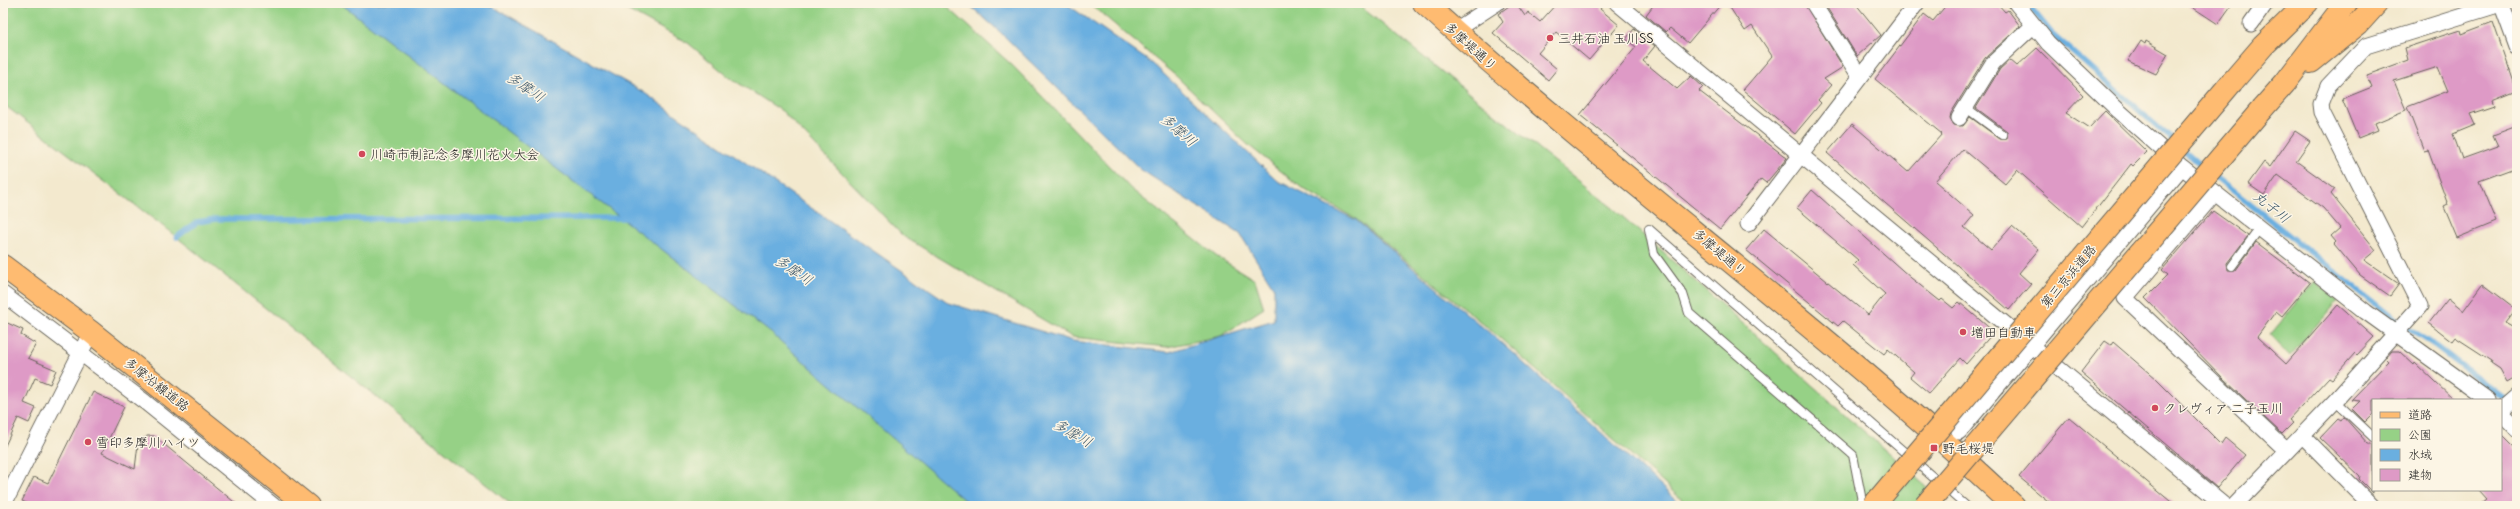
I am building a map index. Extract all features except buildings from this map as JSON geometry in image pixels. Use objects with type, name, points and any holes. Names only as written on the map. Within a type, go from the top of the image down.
[{"type":"main road","name":"多摩堤通り","points":[[1424,3],[1527,95],[1723,254],[1942,441],[2014,506]]},
{"type":"main road","points":[[2263,46],[2291,3]]},
{"type":"main road","points":[[2263,46],[2307,3]]},
{"type":"main road","points":[[1925,506],[2262,108],[2285,83],[2346,3]]},
{"type":"main road","points":[[2285,83],[2358,24],[2377,3]]},
{"type":"main road","name":"第三京浜道路","points":[[1868,503],[2263,46]]},
{"type":"main road","name":"多摩沿線道路","points":[[3,266],[91,332],[308,506]]},
{"type":"street","points":[[1454,31],[1497,3]]},
{"type":"street","points":[[1617,3],[1800,157],[2226,506]]},
{"type":"street","points":[[1813,3],[1860,77]]},
{"type":"street","points":[[1748,224],[1917,3]]},
{"type":"street","points":[[2016,3],[2048,42],[2119,111],[2182,167],[2396,334],[2487,399]]},
{"type":"street","points":[[2251,24],[2266,3]]},
{"type":"street","points":[[2234,506],[2335,401],[2420,306],[2322,112],[2321,104],[2324,94],[2366,46],[2502,3],[2517,47]]},
{"type":"street","points":[[1962,113],[1993,63],[2034,25]]},
{"type":"street","points":[[1959,432],[2182,167]]},
{"type":"street","points":[[2215,194],[2124,298],[2287,451]]},
{"type":"street","points":[[3,294],[274,506]]},
{"type":"street","points":[[3,506],[91,332]]},
{"type":"street","points":[[2502,411],[2517,395]]},
{"type":"street","points":[[2502,413],[2517,429]]},
{"type":"street","points":[[2302,435],[2372,506]]},
{"type":"lane","points":[[1962,113],[2003,135]]},
{"type":"lane","points":[[1868,503],[1853,455],[1689,313],[1683,294],[1654,254],[1648,228],[1966,506]]},
{"type":"lane","points":[[2232,266],[2260,228]]},
{"type":"lane","points":[[2335,401],[2372,436]]},
{"type":"green space","points":[[3,3],[342,3],[770,330],[973,506],[513,506],[164,227],[3,104]]},
{"type":"green space","points":[[614,3],[943,3],[1013,66],[1131,189],[1216,256],[1255,280],[1264,308],[1221,336],[1167,347],[1072,337],[903,236],[782,111],[729,77],[688,43]]},
{"type":"green space","points":[[1089,3],[1356,3],[1614,209],[1948,506],[1689,506],[1500,338],[1356,219],[1302,188],[1247,144],[1176,76]]},
{"type":"green space","points":[[2315,281],[2338,300],[2290,356],[2270,335]]},
{"type":"water","name":"多摩川","points":[[340,3],[486,3],[643,92],[949,303],[1073,341],[1169,352],[1274,320],[1274,288],[1240,234],[1140,169],[1000,32],[967,3],[1065,3],[1153,64],[1278,181],[1356,220],[1498,340],[1683,506],[971,506],[771,333]]},
{"type":"waterway","name":"丸子川","points":[[2027,3],[2054,36],[2175,142]]},
{"type":"waterway","name":"丸子川","points":[[2182,148],[2205,169]]},
{"type":"waterway","name":"丸子川","points":[[2212,174],[2393,318],[2436,346],[2509,402],[2517,411]]},
{"type":"waterway","points":[[177,237],[197,222],[216,219],[628,218]]},
{"type":"place","name":"三井石油 玉川SS","points":[[1550,38]]},
{"type":"place","name":"川崎市制記念多摩川花火大会","points":[[362,154]]},
{"type":"place","name":"増田自動車","points":[[1963,332]]},
{"type":"place","name":"クレヴィア 二子玉川","points":[[2155,408]]},
{"type":"place","name":"雪印多摩川ハイツ","points":[[88,442]]},
{"type":"place","name":"野毛桜堤","points":[[1934,448]]}]
